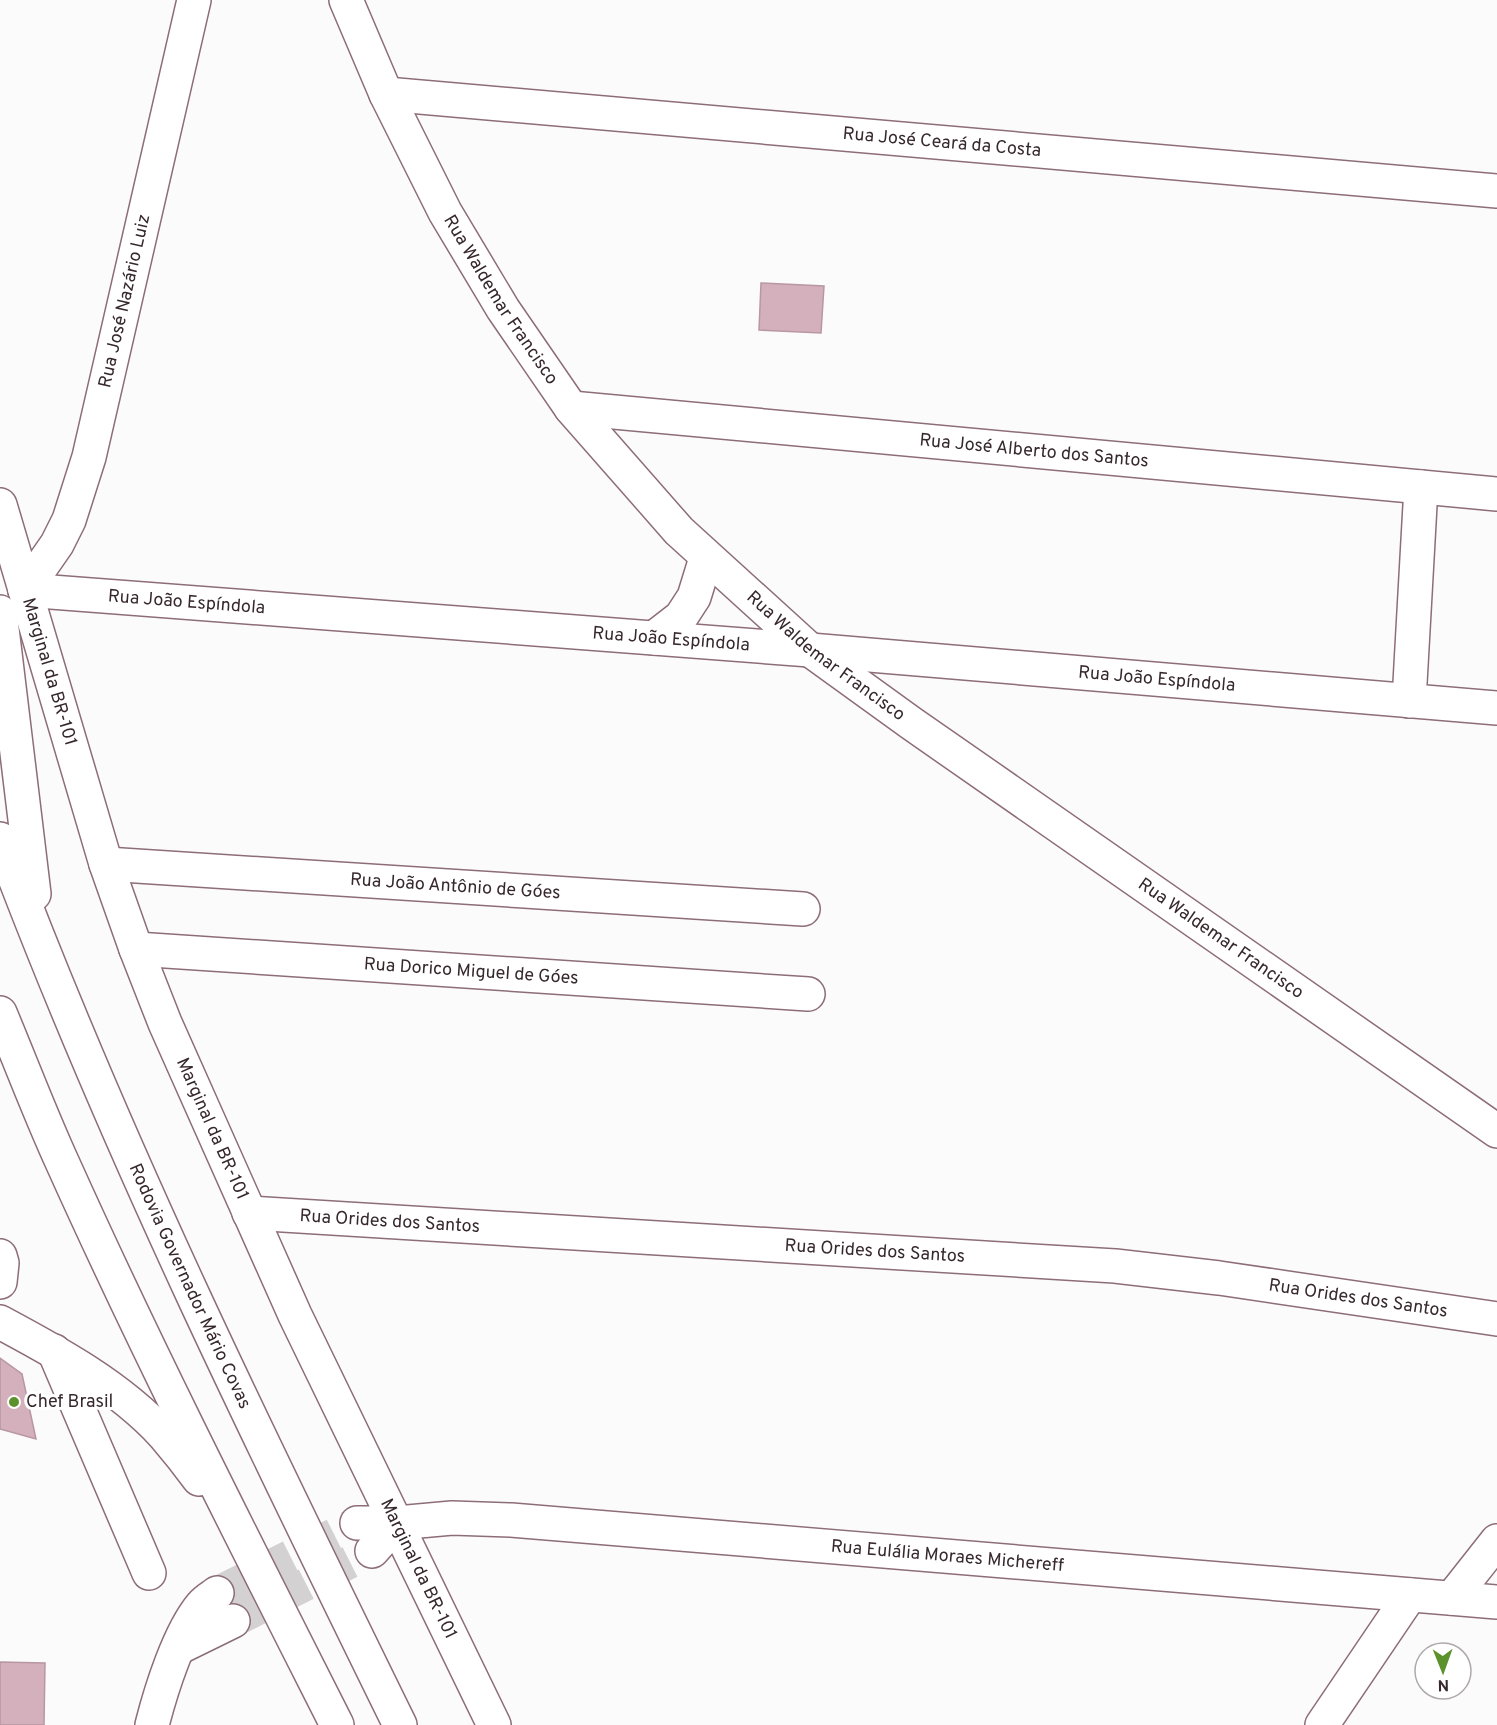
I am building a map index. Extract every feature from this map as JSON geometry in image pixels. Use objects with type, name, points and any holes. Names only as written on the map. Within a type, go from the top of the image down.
[{"type":"main road","name":"Rua José Nazário Luiz","points":[[25,590],[57,544],[69,520],[90,457],[194,0]]},
{"type":"main road","name":"Rua Waldemar Francisco","points":[[346,0],[386,94],[445,212],[503,309],[571,408],[679,531],[706,558],[810,650],[920,730],[1497,1131]]},
{"type":"main road","name":"Rua José Ceará da Costa","points":[[386,94],[1497,191]]},
{"type":"main road","name":"Rua José Alberto dos Santos","points":[[571,408],[1497,494]]},
{"type":"main road","points":[[1408,701],[1421,487]]},
{"type":"main road","name":"Marginal da BR-101","points":[[0,505],[106,864],[165,1023],[295,1315],[494,1725]]},
{"type":"main road","points":[[654,638],[681,617],[694,597],[706,558]]},
{"type":"main road","name":"Rua João Espíndola","points":[[25,590],[810,650],[1497,708]]},
{"type":"main road","points":[[0,612],[41,949]]},
{"type":"main road","name":"Rodovia Governador Mário Covas","points":[[0,839],[41,949],[174,1256],[250,1419],[400,1725]]},
{"type":"main road","name":"Rua João Antônio de Góes","points":[[106,864],[803,909]]},
{"type":"main road","name":"Rua Dorico Miguel de Góes","points":[[136,949],[808,994]]},
{"type":"main road","points":[[0,1013],[62,1163],[236,1524],[337,1725]]},
{"type":"main road","name":"Rua Orides dos Santos","points":[[249,1213],[1115,1266],[1219,1278],[1497,1319]]},
{"type":"main road","points":[[0,1256],[2,1263],[0,1282]]},
{"type":"main road","points":[[0,1322],[54,1351],[92,1375],[129,1404],[163,1435],[236,1524]]},
{"type":"main road","points":[[54,1351],[149,1572]]},
{"type":"main road","name":"Rua Eulália Moraes Michereff","points":[[397,1523],[452,1518],[511,1520],[1497,1602]]},
{"type":"main road","points":[[364,1537],[397,1523]]},
{"type":"main road","points":[[1452,1598],[1497,1541]]},
{"type":"main road","points":[[1322,1725],[1410,1595]]},
{"type":"main road","points":[[152,1725],[166,1677],[178,1648],[225,1607]]},
{"type":"building","points":[[761,283],[824,286],[821,333],[759,330]]},
{"type":"building","name":"Chef Brasil","points":[[0,1358],[22,1374],[36,1439],[0,1429]]},
{"type":"building","points":[[0,1662],[45,1663],[44,1725],[0,1725]]},
{"type":"tunnel","points":[[217,1593],[357,1523]]},
{"type":"tunnel","points":[[233,1621],[372,1551]]},
{"type":"place","name":"Chef Brasil","points":[[14,1402]]}]
